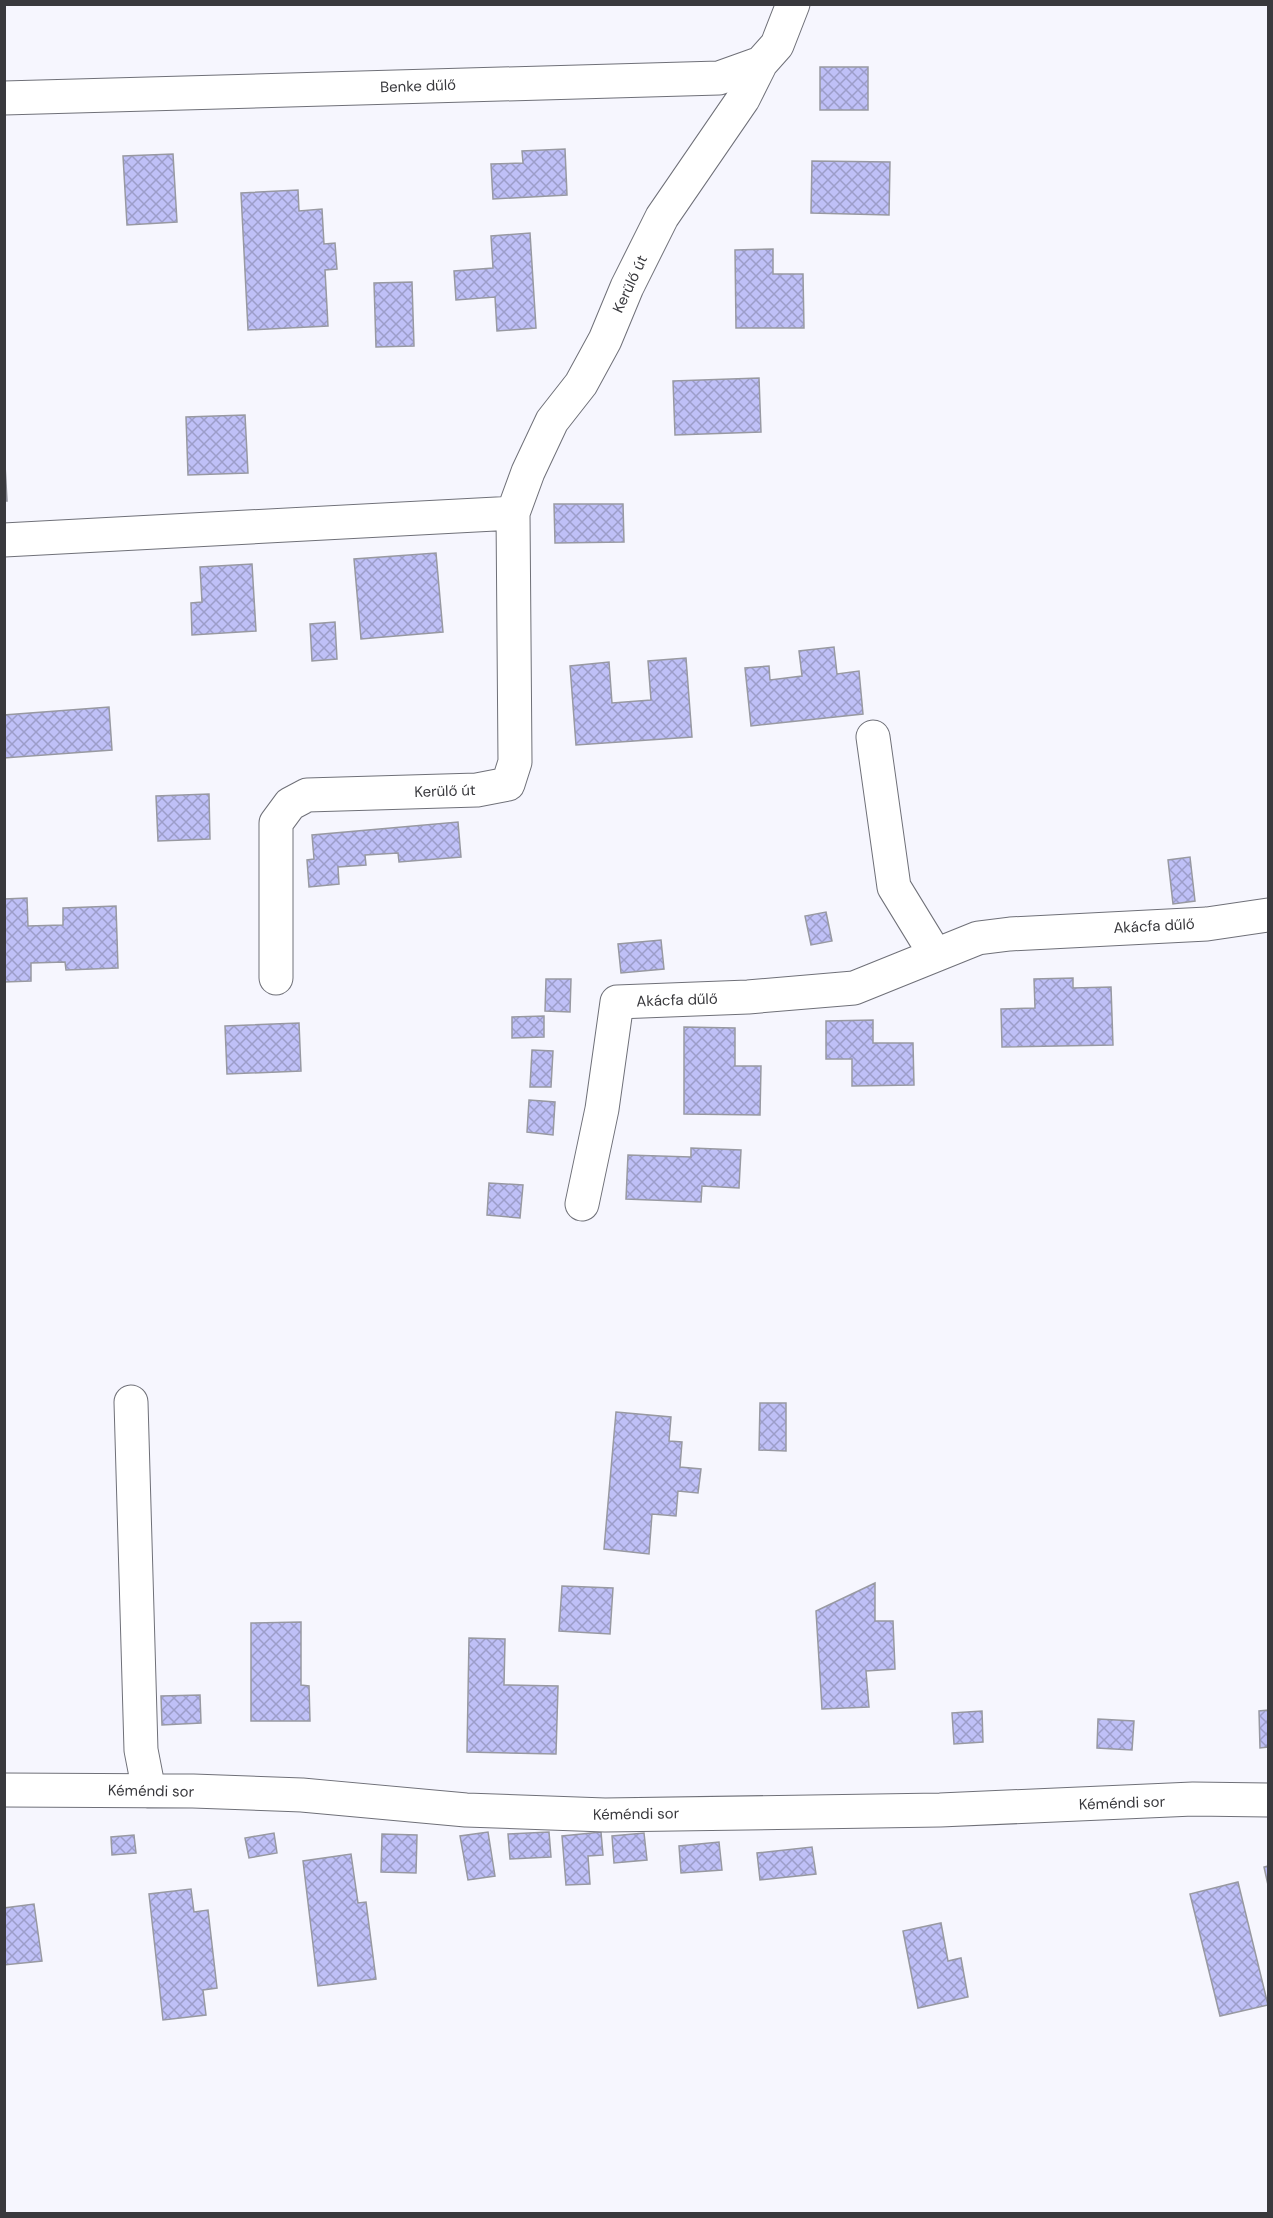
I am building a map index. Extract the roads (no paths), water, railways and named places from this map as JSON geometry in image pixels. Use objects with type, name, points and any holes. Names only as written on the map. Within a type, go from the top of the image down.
[{"type":"street","points":[[761,63],[777,45],[793,4]]},
{"type":"street","name":"Benke dűlő","points":[[4,98],[719,78],[761,63]]},
{"type":"street","name":"Kerülő út","points":[[276,978],[276,823],[290,804],[307,795],[477,790],[508,784],[515,762],[513,513],[528,472],[552,422],[581,384],[605,340],[627,287],[662,217],[743,99],[761,63]]},
{"type":"street","points":[[4,540],[513,513]]},
{"type":"street","points":[[873,737],[894,887],[935,954]]},
{"type":"street","name":"Akácfa dűlő","points":[[582,1204],[602,1109],[616,1002],[748,997],[854,988],[978,938],[1010,934],[1207,924],[1269,915]]},
{"type":"street","points":[[131,1402],[141,1750],[150,1791]]},
{"type":"street","name":"Kéméndi sor","points":[[4,1790],[303,1795],[466,1810],[604,1815],[940,1810],[1193,1799],[1269,1800]]}]
